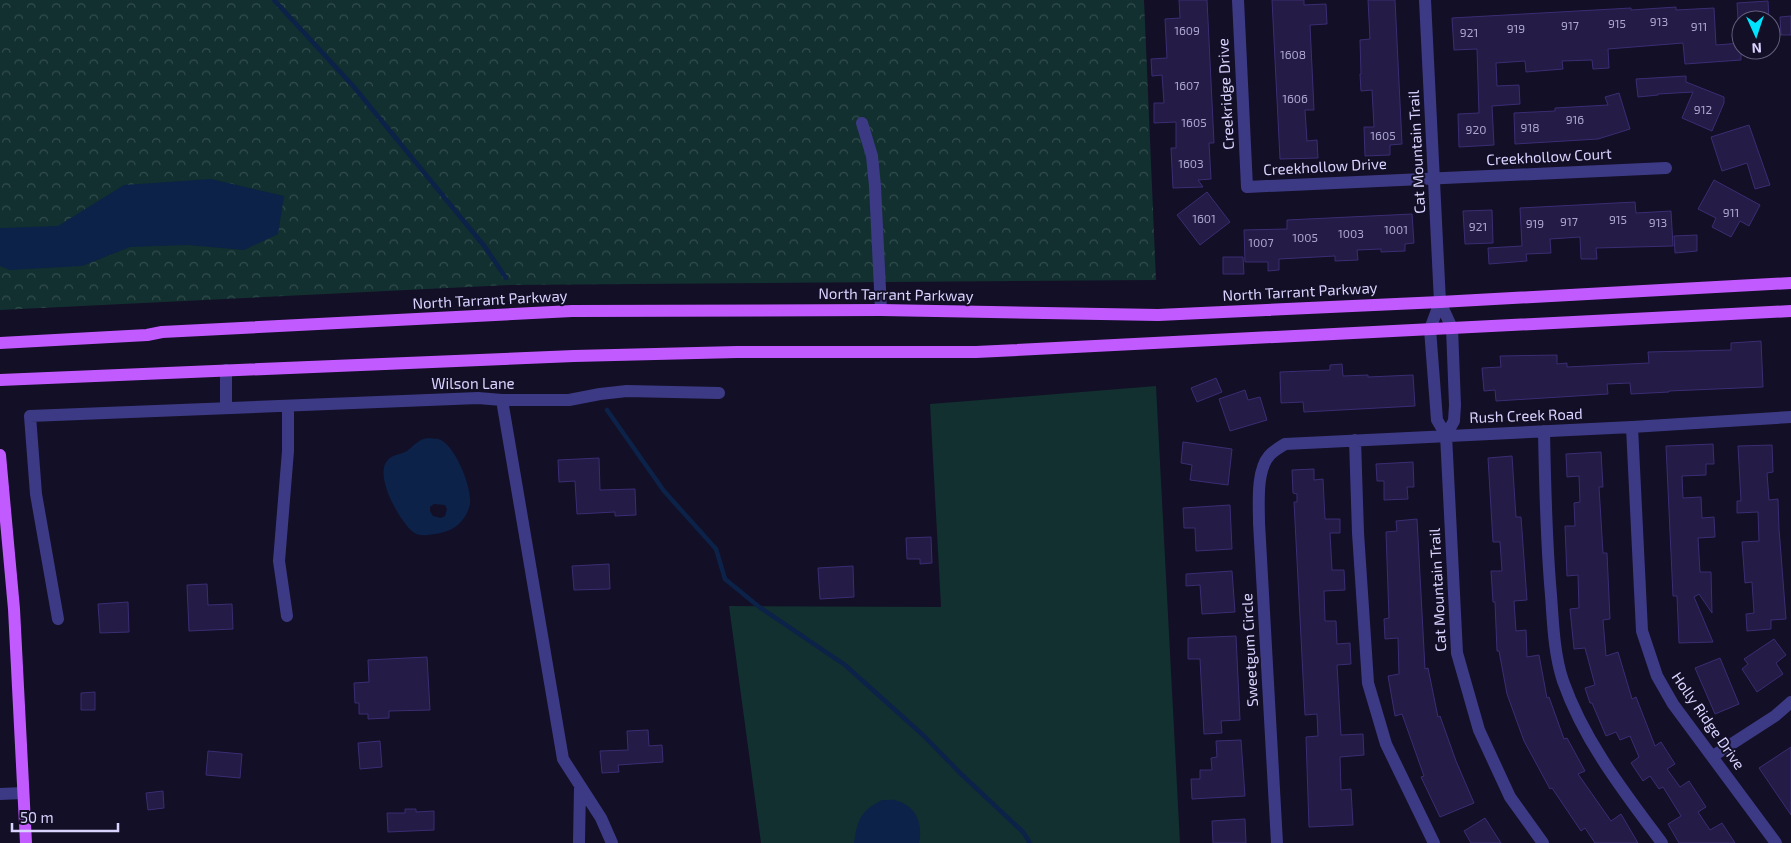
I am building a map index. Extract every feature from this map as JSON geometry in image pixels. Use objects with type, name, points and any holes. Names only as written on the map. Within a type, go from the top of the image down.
[{"type":"main road","name":"North Tarrant Parkway","points":[[0,343],[162,332],[572,311],[881,310],[1158,315],[1791,283]]},
{"type":"main road","points":[[0,380],[448,361],[737,352],[976,352],[1791,311]]},
{"type":"main road","points":[[0,455],[14,609],[26,843]]},
{"type":"street","name":"Creekridge Drive","points":[[1238,0],[1248,187]]},
{"type":"street","name":"Cat Mountain Trail","points":[[1426,0],[1440,302],[1452,328],[1455,405],[1454,421],[1446,435]]},
{"type":"street","points":[[862,123],[872,156],[881,310]]},
{"type":"street","name":"Creekhollow Court","points":[[1434,179],[1666,168]]},
{"type":"street","name":"Creekhollow Drive","points":[[1248,187],[1434,179]]},
{"type":"street","name":"Cat Mountain Trail","points":[[1440,302],[1430,330],[1437,420],[1446,435],[1457,653],[1479,730],[1510,797],[1541,842]]},
{"type":"street","points":[[226,370],[226,408]]},
{"type":"street","name":"Wilson Lane","points":[[58,619],[36,494],[30,416],[478,398],[569,400],[628,391],[719,393]]},
{"type":"street","points":[[502,400],[562,759],[601,818],[612,843]]},
{"type":"street","points":[[287,616],[278,561],[288,451],[288,406]]},
{"type":"street","name":"Rush Creek Road","points":[[1267,457],[1284,444],[1632,427],[1791,417]]},
{"type":"street","name":"Holly Ridge Drive","points":[[1632,427],[1642,630],[1656,676],[1673,704],[1776,843]]},
{"type":"street","points":[[1544,431],[1545,507],[1553,629],[1563,680],[1588,737],[1629,800],[1662,843]]},
{"type":"street","points":[[1355,440],[1358,533],[1368,683],[1386,744],[1434,843]]},
{"type":"street","name":"Sweetgum Circle","points":[[1267,457],[1259,485],[1259,524],[1277,843]]},
{"type":"street","points":[[1713,756],[1775,716],[1791,702]]},
{"type":"street","points":[[579,843],[580,786]]},
{"type":"street","points":[[0,794],[23,793]]},
{"type":"green space","points":[[0,0],[1144,0],[1156,280],[509,285],[0,310]]},
{"type":"green space","points":[[1156,386],[1180,843],[761,843],[729,606],[941,607],[930,404]]},
{"type":"water","points":[[211,179],[284,196],[278,234],[244,250],[188,245],[130,247],[82,266],[10,270],[0,266],[0,228],[58,226],[124,185]]},
{"type":"water","points":[[429,438],[440,439],[447,444],[457,459],[466,478],[470,504],[465,516],[452,529],[435,534],[418,535],[408,527],[390,498],[384,477],[384,468],[391,457],[407,451],[422,440]],"holes":[[[434,504],[445,505],[447,509],[445,516],[441,518],[433,516],[430,507]]]},
{"type":"water","points":[[882,800],[898,801],[914,812],[919,823],[919,843],[854,843],[861,817],[869,808]]},
{"type":"building","points":[[1179,0],[1207,0],[1214,143],[1209,143],[1211,179],[1198,180],[1203,187],[1173,188],[1171,148],[1176,148],[1176,122],[1154,123],[1154,103],[1164,103],[1162,75],[1152,76],[1151,59],[1167,58],[1165,19],[1180,18]]},
{"type":"building","points":[[1272,0],[1304,0],[1304,5],[1326,4],[1327,24],[1310,25],[1314,110],[1305,110],[1307,141],[1317,140],[1318,158],[1280,159]]},
{"type":"building","points":[[1368,0],[1395,0],[1402,144],[1390,145],[1390,155],[1365,156],[1364,127],[1374,127],[1372,90],[1361,91],[1360,74],[1360,40],[1370,39]]},
{"type":"building","points":[[1768,1],[1768,10],[1737,10],[1737,3]]},
{"type":"building","points":[[1676,7],[1676,10],[1714,8],[1716,45],[1731,44],[1731,60],[1741,60],[1685,64],[1683,43],[1608,49],[1609,68],[1593,69],[1592,60],[1562,61],[1563,69],[1526,72],[1525,61],[1496,63],[1497,86],[1519,85],[1520,104],[1492,106],[1494,145],[1459,147],[1458,114],[1479,113],[1477,49],[1454,50],[1452,18],[1631,8],[1631,10]]},
{"type":"building","points":[[1791,16],[1791,35],[1781,35],[1781,17]]},
{"type":"building","points":[[1686,76],[1686,82],[1724,97],[1724,103],[1712,131],[1682,118],[1693,92],[1638,97],[1636,79]]},
{"type":"building","points":[[1619,93],[1630,129],[1598,139],[1515,144],[1514,113],[1555,111],[1555,108],[1608,105],[1605,97]]},
{"type":"building","points":[[1749,125],[1770,185],[1755,189],[1747,163],[1722,171],[1711,137]]},
{"type":"building","points":[[1714,180],[1760,205],[1749,226],[1740,221],[1731,237],[1712,227],[1716,218],[1698,209]]},
{"type":"building","points":[[1207,192],[1230,222],[1200,245],[1177,215]]},
{"type":"building","points":[[1635,202],[1636,213],[1671,211],[1673,246],[1596,248],[1597,259],[1581,259],[1580,237],[1550,239],[1551,253],[1526,254],[1527,261],[1489,264],[1488,248],[1522,246],[1520,208]]},
{"type":"building","points":[[1492,210],[1493,243],[1465,244],[1463,211]]},
{"type":"building","points":[[1412,214],[1414,243],[1405,244],[1405,251],[1357,250],[1358,260],[1335,261],[1335,256],[1279,259],[1279,270],[1268,271],[1268,262],[1245,262],[1244,230],[1287,229],[1287,220]]},
{"type":"building","points":[[1697,235],[1697,251],[1675,253],[1674,236]]},
{"type":"building","points":[[1223,257],[1243,257],[1244,274],[1223,274]]},
{"type":"building","points":[[1761,341],[1763,387],[1631,394],[1630,383],[1607,384],[1608,394],[1496,401],[1495,390],[1484,391],[1482,368],[1501,367],[1500,356],[1557,355],[1557,364],[1567,363],[1567,367],[1649,363],[1648,352],[1731,350],[1731,343]]},
{"type":"building","points":[[1342,364],[1343,376],[1413,375],[1415,406],[1304,412],[1303,402],[1281,403],[1280,372],[1330,370],[1330,365]]},
{"type":"building","points":[[1216,378],[1222,392],[1197,402],[1191,388]]},
{"type":"building","points":[[1245,390],[1248,400],[1260,397],[1267,420],[1230,431],[1219,399]]},
{"type":"building","points":[[1183,442],[1232,449],[1228,485],[1190,480],[1192,465],[1181,463]]},
{"type":"building","points":[[1713,444],[1714,464],[1706,464],[1706,475],[1682,476],[1683,498],[1701,497],[1702,518],[1714,517],[1715,537],[1698,538],[1700,572],[1711,572],[1712,613],[1699,594],[1694,597],[1713,642],[1679,643],[1677,596],[1673,596],[1666,446]]},
{"type":"building","points":[[1772,445],[1773,472],[1767,473],[1769,500],[1778,499],[1786,619],[1771,620],[1771,629],[1747,631],[1746,614],[1754,613],[1752,582],[1745,583],[1742,542],[1759,541],[1758,512],[1737,513],[1737,501],[1741,501],[1738,446]]},
{"type":"building","points":[[1601,452],[1603,487],[1599,487],[1603,553],[1607,553],[1610,619],[1603,620],[1606,656],[1618,652],[1632,699],[1636,697],[1655,746],[1661,742],[1675,764],[1667,769],[1680,787],[1689,781],[1706,807],[1698,812],[1710,830],[1722,823],[1735,843],[1679,843],[1668,824],[1681,816],[1663,787],[1659,789],[1650,776],[1643,781],[1631,763],[1639,757],[1630,736],[1620,740],[1616,732],[1606,736],[1592,703],[1590,703],[1585,688],[1595,685],[1585,648],[1574,649],[1570,609],[1579,608],[1578,575],[1567,576],[1565,526],[1575,526],[1574,503],[1580,502],[1579,476],[1567,477],[1566,454]]},
{"type":"building","points":[[1512,456],[1516,517],[1521,517],[1527,600],[1514,601],[1516,631],[1526,630],[1527,657],[1539,655],[1547,698],[1549,697],[1564,739],[1567,738],[1585,771],[1578,774],[1611,821],[1621,814],[1638,843],[1595,843],[1585,828],[1581,831],[1552,788],[1550,789],[1524,741],[1507,694],[1499,651],[1497,651],[1495,602],[1493,602],[1491,571],[1502,571],[1500,542],[1493,542],[1488,458]]},
{"type":"building","points":[[599,458],[600,490],[635,489],[636,515],[615,516],[615,512],[577,514],[575,481],[559,482],[558,460]]},
{"type":"building","points":[[1413,462],[1414,487],[1407,487],[1408,499],[1384,500],[1384,481],[1377,481],[1376,464]]},
{"type":"building","points":[[1314,469],[1314,480],[1323,479],[1325,519],[1340,519],[1340,533],[1330,533],[1332,570],[1344,570],[1345,590],[1324,591],[1325,621],[1336,621],[1337,644],[1350,643],[1351,664],[1337,665],[1341,735],[1363,734],[1364,755],[1340,757],[1341,790],[1351,789],[1353,825],[1309,827],[1306,737],[1318,736],[1317,714],[1305,715],[1294,502],[1297,502],[1297,494],[1293,493],[1292,470]]},
{"type":"building","points":[[1230,505],[1232,549],[1196,551],[1195,528],[1184,528],[1183,508]]},
{"type":"building","points":[[1417,519],[1425,669],[1428,668],[1438,717],[1440,716],[1474,803],[1440,817],[1421,777],[1424,776],[1402,714],[1395,716],[1388,676],[1399,674],[1398,638],[1385,639],[1384,619],[1389,618],[1386,532],[1397,531],[1396,521]]},
{"type":"building","points":[[931,537],[932,563],[920,564],[920,559],[907,559],[906,538]]},
{"type":"building","points":[[609,564],[610,589],[574,590],[572,566]]},
{"type":"building","points":[[853,566],[854,597],[820,599],[818,568]]},
{"type":"building","points":[[1232,571],[1235,612],[1202,614],[1200,585],[1186,586],[1186,574]]},
{"type":"building","points":[[207,584],[208,605],[232,604],[233,629],[189,631],[187,585]]},
{"type":"building","points":[[128,602],[129,632],[100,633],[98,604]]},
{"type":"building","points":[[1236,636],[1240,720],[1221,721],[1222,733],[1204,734],[1200,659],[1188,659],[1188,638]]},
{"type":"building","points":[[1774,639],[1786,655],[1776,663],[1783,674],[1757,692],[1742,669],[1748,664],[1744,659]]},
{"type":"building","points":[[427,657],[430,710],[389,711],[389,718],[368,719],[368,714],[359,714],[359,703],[355,703],[354,683],[369,682],[368,660]]},
{"type":"building","points":[[1720,658],[1739,704],[1715,714],[1695,668]]},
{"type":"building","points":[[95,692],[95,710],[81,710],[81,693]]},
{"type":"building","points":[[648,730],[649,746],[662,745],[663,762],[618,765],[619,772],[602,773],[600,751],[628,750],[627,731]]},
{"type":"building","points":[[1241,740],[1245,796],[1192,799],[1191,779],[1200,779],[1200,770],[1212,770],[1211,758],[1217,757],[1216,741]]},
{"type":"building","points":[[380,741],[382,767],[360,769],[358,743]]},
{"type":"building","points":[[1791,747],[1791,815],[1759,768]]},
{"type":"building","points":[[208,751],[242,754],[240,778],[206,775]]},
{"type":"building","points":[[163,791],[164,808],[148,810],[146,793]]},
{"type":"building","points":[[405,809],[416,809],[416,812],[434,811],[434,830],[388,832],[387,813],[405,813]]},
{"type":"building","points":[[1485,818],[1501,843],[1471,843],[1464,831]]},
{"type":"building","points":[[1245,819],[1246,843],[1213,843],[1212,821]]},
{"type":"waterway","points":[[274,0],[354,87],[485,247],[506,278]]},
{"type":"waterway","points":[[607,410],[664,491],[716,549],[725,579],[758,606],[845,665],[924,736],[1023,832],[1030,843]]}]
